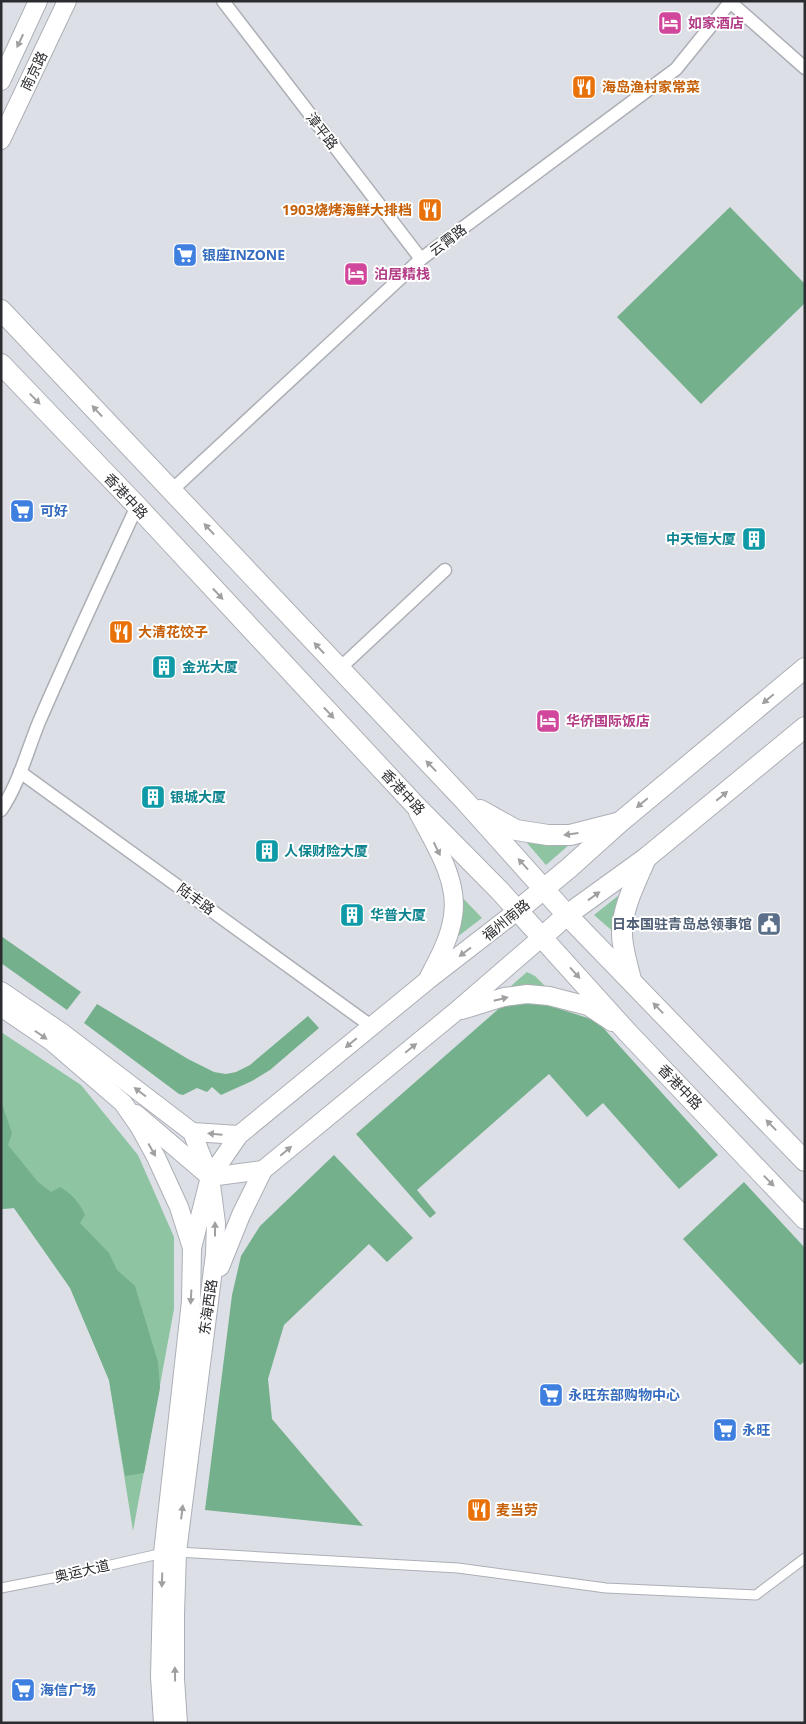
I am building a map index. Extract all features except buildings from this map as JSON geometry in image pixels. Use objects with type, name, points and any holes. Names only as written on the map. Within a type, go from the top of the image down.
[{"type":"main road","name":"南京路","points":[[1,81],[38,1]]},
{"type":"main road","name":"南京路","points":[[1,140],[67,1]]},
{"type":"main road","points":[[1,310],[465,801],[568,915],[805,1160]]},
{"type":"main road","name":"香港中路","points":[[1,364],[10,379],[136,506],[415,805],[500,891],[628,1033],[805,1219]]},
{"type":"main road","name":"福州南路","points":[[210,1176],[239,1135],[428,980],[544,889],[619,823],[805,668]]},
{"type":"main road","points":[[210,1293],[240,1215],[263,1170],[454,1013],[568,915],[646,858],[805,727]]},
{"type":"main road","points":[[465,801],[516,830],[570,835],[619,823]]},
{"type":"main road","points":[[415,805],[446,868],[452,890],[454,915],[444,947],[428,980]]},
{"type":"main road","points":[[631,980],[622,936],[623,916],[630,894],[646,858]]},
{"type":"main road","points":[[1,991],[61,1032],[192,1132],[239,1135]]},
{"type":"main road","points":[[454,1013],[504,997],[527,994],[549,996],[588,1006],[628,1033]]},
{"type":"main road","name":"东海西路","points":[[1,1007],[51,1041],[123,1103],[138,1126],[164,1175],[179,1207],[192,1248],[191,1300],[160,1677],[163,1723]]},
{"type":"main road","points":[[123,1103],[210,1176],[263,1170]]},
{"type":"main road","name":"东海西路","points":[[178,1723],[170,1552],[210,1293],[215,1254],[216,1223],[210,1176],[192,1132]]},
{"type":"main road","points":[[192,1248],[210,1176]]},
{"type":"street","name":"漳平路","points":[[223,1],[422,259]]},
{"type":"street","name":"云霄路","points":[[172,490],[422,259],[676,69],[730,2]]},
{"type":"street","points":[[730,2],[805,68]]},
{"type":"street","points":[[1,810],[20,772],[39,723],[136,506]]},
{"type":"street","points":[[339,669],[445,570]]},
{"type":"street","name":"陆丰路","points":[[20,772],[371,1026]]},
{"type":"street","name":"奥运大道","points":[[1,1588],[170,1552],[458,1568],[606,1588],[756,1595],[805,1558]]},
{"type":"green space","points":[[730,207],[805,284],[805,303],[701,404],[617,317]]},
{"type":"green space","points":[[527,843],[570,844],[546,865]]},
{"type":"green space","points":[[455,890],[482,918],[444,947]]},
{"type":"green space","points":[[623,892],[617,935],[594,915]]},
{"type":"green space","points":[[1,936],[81,992],[67,1010],[1,963]]},
{"type":"green space","points":[[527,972],[535,976],[548,989],[511,986]]},
{"type":"green space","points":[[541,1003],[597,1021],[718,1155],[679,1189],[603,1103],[587,1117],[549,1074],[417,1190],[436,1213],[430,1218],[356,1134],[503,1005]]},
{"type":"green space","points":[[97,1004],[188,1059],[214,1072],[226,1074],[236,1072],[250,1065],[308,1016],[319,1028],[270,1070],[252,1081],[221,1095],[212,1087],[207,1092],[197,1088],[183,1095],[179,1094],[84,1023]]},
{"type":"green space","points":[[1,1032],[81,1085],[138,1155],[174,1237],[174,1309],[133,1531],[109,1380],[70,1287],[14,1208],[1,1209]]},
{"type":"green space","points":[[1,1101],[12,1133],[8,1145],[38,1182],[51,1192],[60,1187],[75,1199],[85,1215],[80,1223],[109,1253],[117,1270],[135,1286],[158,1362],[160,1388],[144,1473],[125,1476],[109,1380],[70,1288],[14,1208],[1,1209]]},
{"type":"green space","points":[[334,1155],[413,1238],[387,1262],[369,1244],[284,1325],[268,1379],[272,1419],[363,1526],[205,1510],[232,1295],[241,1256],[260,1226]]},
{"type":"green space","points":[[744,1182],[805,1248],[805,1361],[800,1365],[683,1239]]},
{"type":"place","name":"如家酒店","points":[[670,23]]},
{"type":"place","name":"海岛渔村家常菜","points":[[584,87]]},
{"type":"place","name":"1903烧烤海鲜大排档","points":[[430,210]]},
{"type":"place","name":"银座INZONE","points":[[185,255]]},
{"type":"place","name":"泊居精栈","points":[[356,274]]},
{"type":"place","name":"可好","points":[[22,511]]},
{"type":"place","name":"中天恒大厦","points":[[754,539]]},
{"type":"place","name":"大清花饺子","points":[[121,632]]},
{"type":"place","name":"金光大厦","points":[[164,667]]},
{"type":"place","name":"华侨国际饭店","points":[[548,721]]},
{"type":"place","name":"银城大厦","points":[[153,797]]},
{"type":"place","name":"人保财险大厦","points":[[267,851]]},
{"type":"place","name":"华普大厦","points":[[352,915]]},
{"type":"place","name":"日本国驻青岛总领事馆","points":[[769,924]]},
{"type":"place","name":"永旺东部购物中心","points":[[551,1395]]},
{"type":"place","name":"永旺","points":[[725,1430]]},
{"type":"place","name":"麦当劳","points":[[479,1510]]},
{"type":"place","name":"海信广场","points":[[23,1690]]}]
